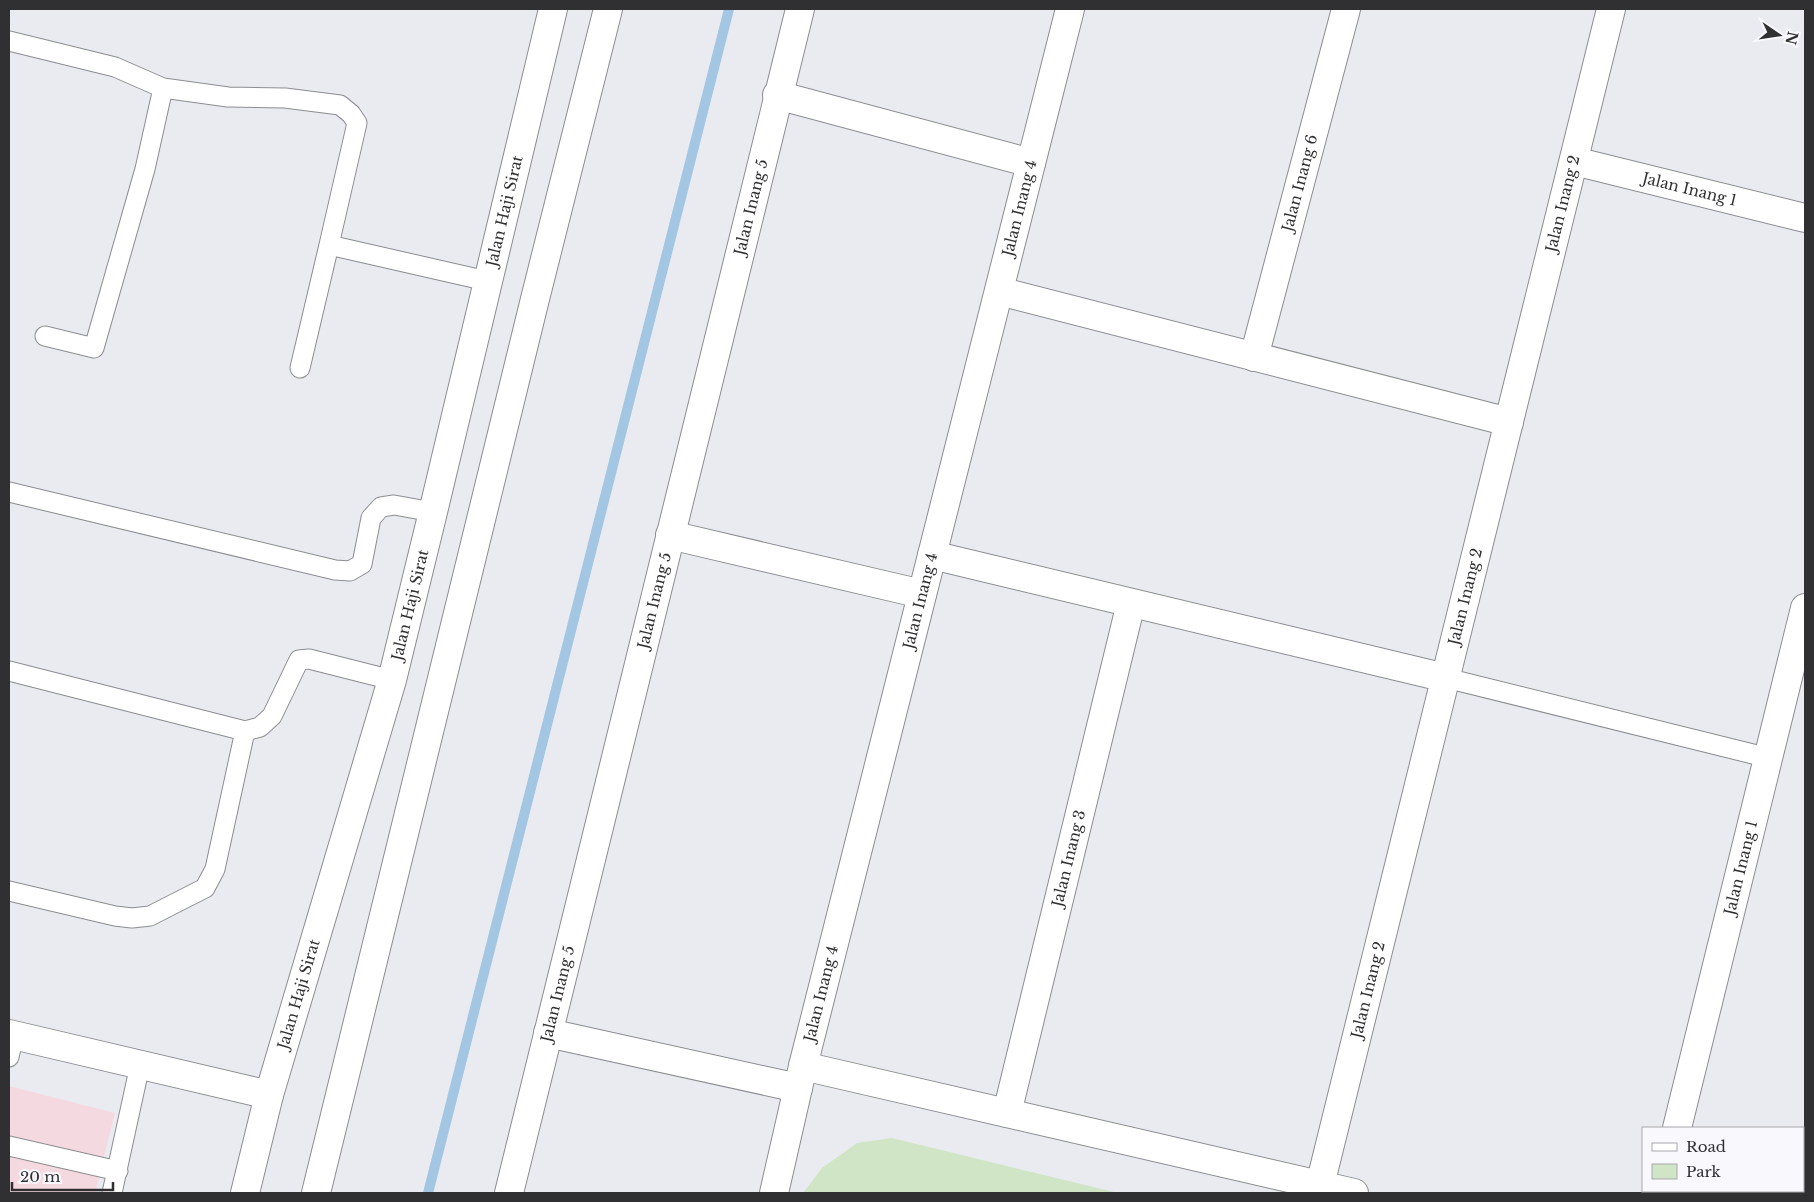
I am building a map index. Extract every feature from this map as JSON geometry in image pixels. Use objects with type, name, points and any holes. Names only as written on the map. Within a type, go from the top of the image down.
[{"type":"street","name":"Jalan Haji Sirat","points":[[245,1193],[269,1095],[392,680],[434,512],[487,281],[553,9]]},
{"type":"street","points":[[316,1193],[608,9]]},
{"type":"street","name":"Jalan Inang 5","points":[[509,1193],[777,95],[800,9]]},
{"type":"street","name":"Jalan Inang 4","points":[[774,1193],[801,1077],[1070,9]]},
{"type":"street","name":"Jalan Inang 6","points":[[1254,357],[1346,9]]},
{"type":"street","name":"Jalan Inang 2","points":[[1320,1185],[1611,9]]},
{"type":"street","points":[[777,95],[1031,164]]},
{"type":"street","name":"Jalan Inang 1","points":[[1574,161],[1805,218]]},
{"type":"street","points":[[998,291],[1509,422]]},
{"type":"street","points":[[670,535],[922,594]]},
{"type":"street","points":[[932,555],[1446,678]]},
{"type":"street","name":"Jalan Inang 3","points":[[1007,1113],[1132,603]]},
{"type":"street","name":"Jalan Inang 1","points":[[1677,1127],[1805,608]]},
{"type":"street","points":[[333,1193],[348,1127],[371,964]]},
{"type":"street","points":[[548,1033],[1007,1113],[1354,1193]]},
{"type":"street","points":[[10,1042],[140,1065],[269,1095]]},
{"type":"lane","points":[[9,41],[114,67],[163,88],[228,96],[285,98],[340,105],[351,114],[357,123],[300,368]]},
{"type":"lane","points":[[45,336],[94,348],[145,169],[163,88]]},
{"type":"lane","points":[[329,245],[487,281]]},
{"type":"lane","points":[[9,492],[335,570],[350,571],[362,564],[372,518],[381,507],[394,505],[434,512]]},
{"type":"lane","points":[[9,671],[245,731],[260,727],[272,716],[299,660],[309,659],[392,680]]},
{"type":"lane","points":[[1446,678],[1769,758]]},
{"type":"lane","points":[[9,891],[115,916],[132,918],[150,916],[205,888],[215,869],[245,731]]},
{"type":"lane","points":[[112,1193],[140,1065]]},
{"type":"lane","points":[[9,1146],[118,1171]]},
{"type":"shaded area","points":[[9,1086],[115,1113],[95,1193],[9,1193]]},
{"type":"green space","points":[[892,1138],[1118,1193],[803,1193],[822,1168],[857,1143]]},
{"type":"waterway","points":[[428,1193],[729,9]]}]
